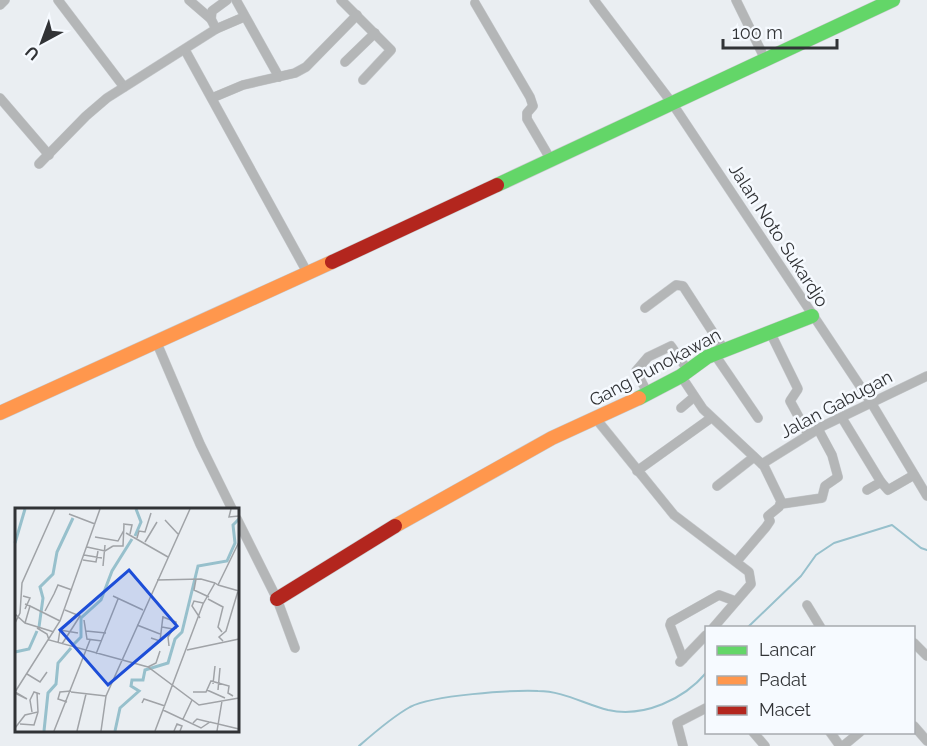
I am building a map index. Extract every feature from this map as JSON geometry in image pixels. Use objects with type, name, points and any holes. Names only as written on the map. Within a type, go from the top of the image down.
[{"type":"street","points":[[0,4],[5,0]]},
{"type":"street","points":[[58,0],[124,87]]},
{"type":"street","points":[[189,0],[211,19],[216,29]]},
{"type":"street","points":[[211,19],[212,11],[227,0]]},
{"type":"street","points":[[236,0],[279,77]]},
{"type":"street","points":[[340,0],[375,33],[391,52],[363,80]]},
{"type":"street","name":"Jalan Noto Sukardjo","points":[[594,0],[672,103],[872,404],[927,496]]},
{"type":"street","points":[[736,0],[765,59]]},
{"type":"street","points":[[0,412],[551,160],[893,0]]},
{"type":"street","points":[[475,3],[530,97],[533,106],[527,113],[527,119],[551,160]]},
{"type":"street","points":[[212,98],[243,85],[295,73],[314,61],[357,15]]},
{"type":"street","points":[[39,165],[86,116],[124,87],[216,29],[244,17]]},
{"type":"street","points":[[345,62],[375,33]]},
{"type":"street","points":[[185,50],[307,272]]},
{"type":"street","points":[[0,98],[49,155]]},
{"type":"street","points":[[645,308],[676,285],[683,286],[758,418]]},
{"type":"street","name":"Gang Punokawan","points":[[277,599],[397,525],[552,438],[597,420],[648,394],[719,352],[771,334],[812,316]]},
{"type":"street","points":[[771,334],[798,389],[790,401],[808,434]]},
{"type":"street","points":[[156,341],[200,444],[232,508]]},
{"type":"street","points":[[648,394],[636,371],[648,357],[671,346],[694,397],[711,418],[762,464],[781,504]]},
{"type":"street","name":"Jalan Gabugan","points":[[762,464],[808,434],[927,376]]},
{"type":"street","points":[[681,408],[694,397]]},
{"type":"street","points":[[638,471],[711,418]]},
{"type":"street","points":[[842,418],[888,490],[915,475]]},
{"type":"street","points":[[597,420],[674,515],[749,572],[752,581],[714,626]]},
{"type":"street","points":[[737,561],[766,527],[770,521],[769,514],[781,504],[794,500],[815,501],[822,498],[825,486],[838,477],[831,455],[818,429]]},
{"type":"street","points":[[717,486],[754,457]]},
{"type":"street","points":[[867,490],[881,482]]},
{"type":"street","points":[[238,521],[277,599],[295,648]]},
{"type":"street","points":[[705,636],[681,660],[671,622],[719,595],[735,601]]},
{"type":"street","points":[[807,605],[820,626]]},
{"type":"street","points":[[915,645],[927,656]]},
{"type":"street","points":[[683,746],[677,723],[705,709]]},
{"type":"street","points":[[915,727],[927,741]]},
{"type":"street","points":[[755,734],[765,746]]},
{"type":"street","points":[[832,734],[841,746],[857,734]]},
{"type":"waterway","points":[[749,626],[801,576],[816,555],[834,543],[892,525],[921,548],[927,550]]},
{"type":"waterway","points":[[359,746],[403,711],[436,699],[492,692],[538,691],[565,695],[608,710],[635,711],[649,709],[675,698],[705,674]]},
{"type":"traffic: fast","points":[[497,185],[893,0]]},
{"type":"traffic: fast","points":[[639,398],[681,376],[707,357],[812,316]]},
{"type":"traffic: slow","points":[[0,413],[332,262]]},
{"type":"traffic: slow","points":[[395,526],[552,438],[639,398]]},
{"type":"traffic: jam","points":[[332,262],[497,185]]},
{"type":"traffic: jam","points":[[277,599],[395,526]]}]
